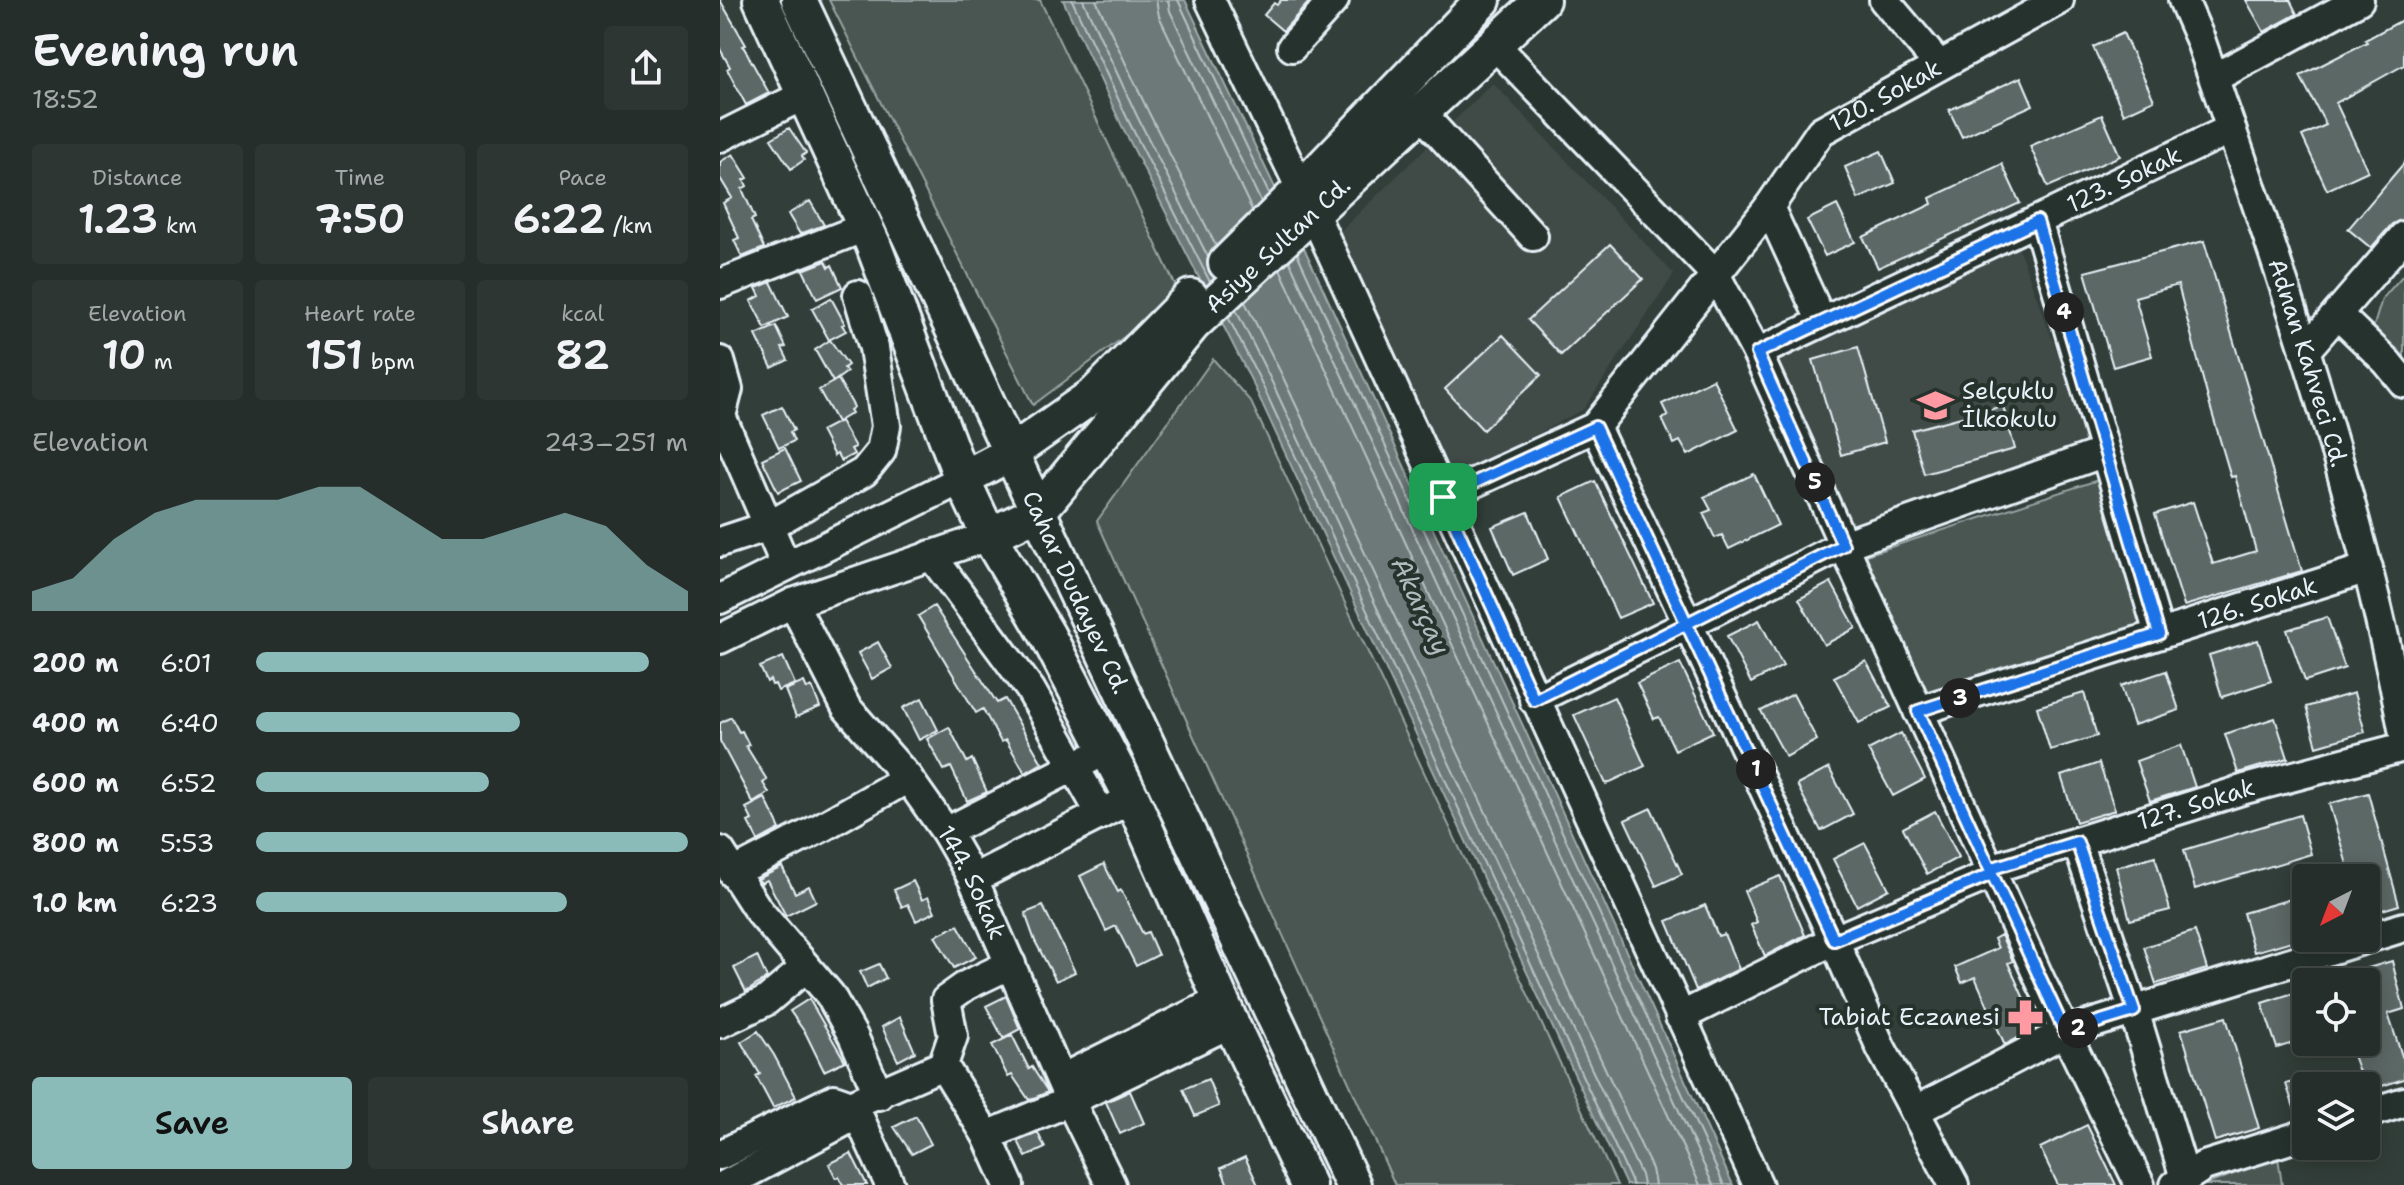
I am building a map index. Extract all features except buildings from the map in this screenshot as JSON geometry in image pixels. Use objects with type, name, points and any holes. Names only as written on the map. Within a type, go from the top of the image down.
[{"type":"main road","name":"Cahar Dudayev Cd.","points":[[761,0],[865,227],[962,479],[989,536],[1048,636],[1132,798],[1226,1012],[1308,1185]]},
{"type":"main road","name":"Cahar Dudayev Cd.","points":[[799,0],[1353,1185]]},
{"type":"main road","name":"Asiye Sultan Cd.","points":[[1300,208],[1483,0]]},
{"type":"main road","name":"Asiye Sultan Cd.","points":[[962,479],[1011,453],[1095,394],[1187,315],[1300,208],[1420,112],[1542,0]]},
{"type":"main road","name":"Asiye Sultan Cd.","points":[[1038,512],[1187,315]]},
{"type":"main road","points":[[989,536],[1038,512]]},
{"type":"street","points":[[1210,0],[1300,208],[1443,497],[1758,1185]]},
{"type":"street","points":[[1292,47],[1334,0]]},
{"type":"street","points":[[1884,0],[1939,65]]},
{"type":"street","name":"120. Sokak","points":[[1595,427],[1769,207],[1821,131],[2059,0]]},
{"type":"street","name":"Adnan Kahveci Cd.","points":[[2183,0],[2214,78],[2305,351],[2384,628],[2403,729]]},
{"type":"street","points":[[2214,78],[2359,0]]},
{"type":"street","points":[[1494,44],[1715,274],[1757,353],[1991,872],[2140,1185]]},
{"type":"street","points":[[720,137],[804,95]]},
{"type":"street","points":[[1420,112],[1533,236]]},
{"type":"street","name":"123. Sokak","points":[[1757,353],[2231,129]]},
{"type":"street","points":[[1769,207],[1822,322]]},
{"type":"street","points":[[2037,221],[2159,634]]},
{"type":"street","points":[[720,284],[865,227]]},
{"type":"street","points":[[2305,351],[2404,236]]},
{"type":"street","points":[[720,542],[769,526],[864,472],[877,459],[884,443],[886,426],[874,348],[858,295]]},
{"type":"street","points":[[2337,314],[2387,362],[2404,383]]},
{"type":"street","points":[[720,361],[728,389],[721,416],[786,566]]},
{"type":"street","points":[[1443,497],[1595,427],[1834,940],[1881,1048],[1954,1185]]},
{"type":"street","points":[[1534,700],[1843,545],[2105,452]]},
{"type":"street","points":[[720,599],[962,479]]},
{"type":"street","points":[[720,639],[793,603],[989,536]]},
{"type":"street","points":[[931,555],[1030,689],[1101,814]]},
{"type":"street","name":"126. Sokak","points":[[1918,711],[2368,568]]},
{"type":"street","name":"144. Sokak","points":[[793,603],[846,707],[908,778],[946,832],[973,879],[1065,1090],[1111,1185]]},
{"type":"street","name":"127. Sokak","points":[[1680,1017],[1834,940],[1991,872],[2245,789],[2403,729]]},
{"type":"street","points":[[946,832],[1107,750]]},
{"type":"street","points":[[890,1185],[861,1101],[853,1036],[830,995],[758,910],[726,862],[822,827],[908,778]]},
{"type":"street","points":[[973,879],[1132,798]]},
{"type":"street","points":[[2077,842],[2134,1011],[2180,1182],[2204,1166],[2292,1138]]},
{"type":"street","points":[[1915,1111],[2065,1032],[2404,927]]},
{"type":"street","points":[[725,1185],[845,1121],[861,1101],[943,1065],[953,1036],[946,1000],[967,985],[1011,964]]},
{"type":"street","points":[[720,1023],[766,1001],[806,967]]},
{"type":"street","points":[[987,1136],[1065,1090],[1226,1012]]},
{"type":"street","points":[[943,1065],[987,1136],[1009,1185]]},
{"type":"street","points":[[720,1155],[834,1099],[861,1101]]},
{"type":"street","points":[[2380,1110],[2404,1102]]},
{"type":"shaded area","points":[[829,0],[1040,0],[1180,295],[1033,405]]},
{"type":"shaded area","points":[[1493,83],[1674,274],[1584,409],[1453,479],[1334,237]]},
{"type":"shaded area","name":"Selçuklu İlkokulu","points":[[2016,241],[2094,453],[1855,530],[1773,358]]},
{"type":"shaded area","points":[[2404,274],[2404,372],[2372,332],[2382,299]]},
{"type":"shaded area","points":[[1213,359],[1251,402],[1617,1185],[1395,1185],[1097,521]]},
{"type":"shaded area","points":[[2098,480],[2144,630],[1928,694],[1866,555]]},
{"type":"shaded area","points":[[2278,1157],[2282,1185],[2205,1185]]},
{"type":"water","name":"Akarçay","points":[[1063,0],[1185,0],[1314,269],[1733,1185],[1626,1185],[1254,386],[1121,124]]},
{"type":"place","name":"Selçuklu İlkokulu","points":[[1936,405]]},
{"type":"place","name":"Tabiat Eczanesi","points":[[2026,1017]]},
{"type":"route","points":[[1443,497],[1534,700],[1688,624],[1843,545],[1757,353],[2037,221],[2159,634],[1918,711],[1990,869],[2077,842],[2134,1011],[2065,1032],[1992,874],[1834,940],[1688,624],[1595,427],[1443,497]]}]
